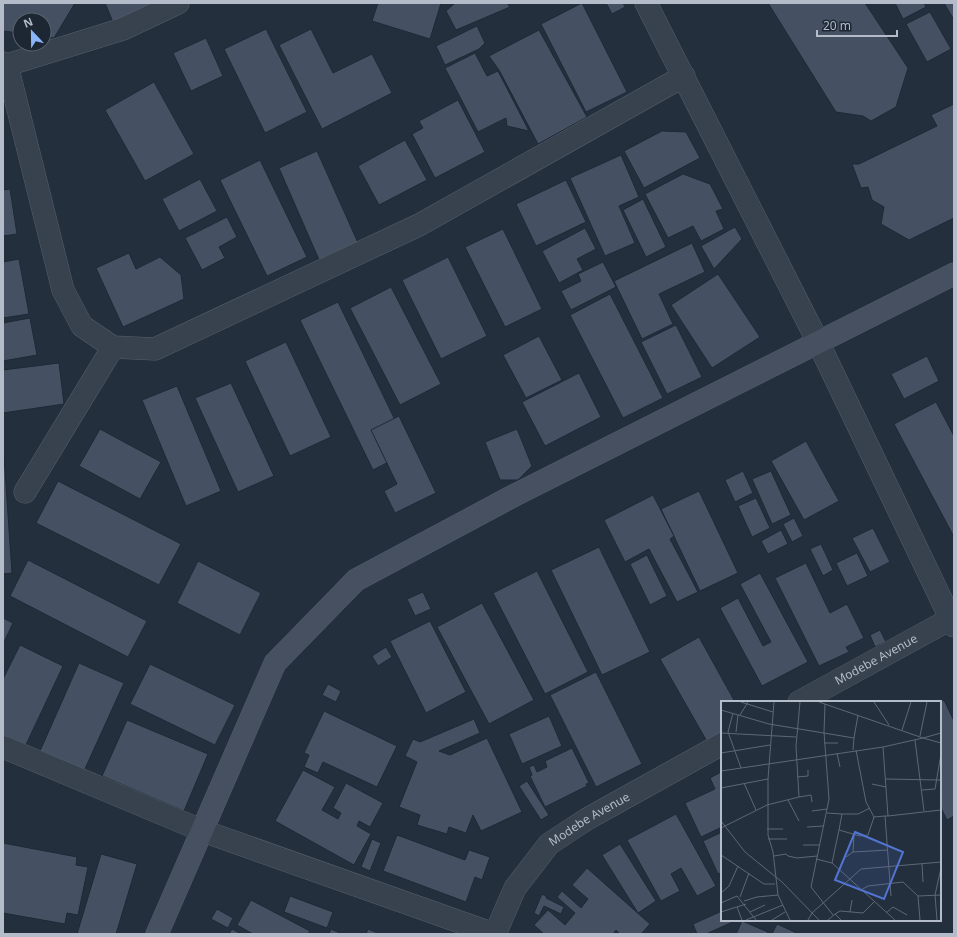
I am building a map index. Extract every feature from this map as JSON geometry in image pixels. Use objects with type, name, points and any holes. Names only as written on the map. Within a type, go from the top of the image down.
[{"type":"street","points":[[178,3],[123,29],[5,64],[63,290],[82,326],[113,347],[155,349],[419,225],[684,76]]},
{"type":"street","points":[[646,3],[818,342],[953,620]]},
{"type":"street","points":[[157,934],[276,663],[356,580],[515,495],[954,274]]},
{"type":"street","points":[[25,492],[113,347]]},
{"type":"street","name":"Modebe Avenue","points":[[801,701],[953,620]]},
{"type":"street","name":"Modebe Avenue","points":[[495,934],[515,888],[549,844],[587,819],[721,745]]},
{"type":"street","points":[[3,747],[203,831],[495,934]]},
{"type":"building","points":[[3,3],[75,3],[54,38],[52,38],[52,12],[12,12],[12,32],[3,31]]},
{"type":"building","points":[[105,3],[158,3],[113,22]]},
{"type":"building","points":[[378,3],[441,3],[430,39],[372,21]]},
{"type":"building","points":[[455,3],[507,3],[510,7],[456,30],[446,11]]},
{"type":"building","points":[[582,3],[627,92],[586,112],[541,24]]},
{"type":"building","points":[[606,3],[623,3],[625,7],[612,14]]},
{"type":"building","points":[[768,3],[865,3],[908,68],[896,107],[871,121],[863,116],[836,112]]},
{"type":"building","points":[[895,3],[924,3],[926,7],[903,19]]},
{"type":"building","points":[[944,3],[954,3],[954,20]]},
{"type":"building","points":[[930,12],[951,49],[927,62],[906,24]]},
{"type":"building","points":[[477,26],[485,43],[479,49],[445,65],[436,46]]},
{"type":"building","points":[[266,29],[307,112],[265,133],[224,49]]},
{"type":"building","points":[[311,29],[333,73],[372,54],[392,93],[322,129],[279,45]]},
{"type":"building","points":[[539,30],[587,117],[538,144],[499,70],[489,56]]},
{"type":"building","points":[[206,38],[223,76],[191,91],[173,53]]},
{"type":"building","points":[[475,53],[487,76],[498,71],[529,131],[507,126],[506,118],[478,132],[445,68]]},
{"type":"building","points":[[154,82],[194,154],[145,181],[105,110]]},
{"type":"building","points":[[458,100],[485,152],[435,178],[412,134],[423,128],[419,121]]},
{"type":"building","points":[[954,104],[954,218],[909,240],[881,224],[884,207],[872,200],[868,187],[861,188],[852,164],[859,164],[937,126],[931,115]]},
{"type":"building","points":[[662,131],[686,132],[700,158],[644,188],[624,151]]},
{"type":"building","points":[[405,140],[427,180],[379,205],[358,166]]},
{"type":"building","points":[[317,151],[359,245],[320,262],[279,168]]},
{"type":"building","points":[[621,155],[639,197],[619,206],[635,243],[605,256],[570,178]]},
{"type":"building","points":[[260,160],[307,257],[267,276],[220,180]]},
{"type":"building","points":[[683,174],[710,184],[723,209],[716,211],[724,229],[701,241],[693,226],[668,238],[645,194]]},
{"type":"building","points":[[200,179],[217,211],[179,231],[162,199]]},
{"type":"building","points":[[566,180],[586,222],[536,246],[516,204]]},
{"type":"building","points":[[10,189],[17,234],[3,236],[3,190]]},
{"type":"building","points":[[643,199],[666,247],[646,257],[623,210]]},
{"type":"building","points":[[227,217],[237,237],[219,247],[225,258],[202,270],[185,238]]},
{"type":"building","points":[[735,227],[742,239],[714,269],[701,246]]},
{"type":"building","points":[[585,228],[596,249],[577,259],[583,270],[559,283],[542,251]]},
{"type":"building","points":[[503,229],[542,309],[505,327],[465,247]]},
{"type":"building","points":[[692,243],[705,272],[659,294],[673,324],[642,339],[614,281]]},
{"type":"building","points":[[129,253],[136,269],[160,257],[181,275],[184,299],[123,327],[96,268]]},
{"type":"building","points":[[448,257],[487,336],[441,359],[402,280]]},
{"type":"building","points":[[19,259],[29,314],[3,318],[3,262]]},
{"type":"building","points":[[603,262],[616,287],[571,310],[561,291],[581,281],[578,274]]},
{"type":"building","points":[[718,274],[760,337],[712,368],[671,305]]},
{"type":"building","points":[[391,287],[441,384],[400,405],[350,308]]},
{"type":"building","points":[[610,294],[663,398],[623,418],[570,315]]},
{"type":"building","points":[[338,302],[410,451],[373,470],[300,320]]},
{"type":"building","points":[[30,318],[37,355],[3,361],[3,323]]},
{"type":"building","points":[[676,325],[702,377],[667,394],[641,342]]},
{"type":"building","points":[[539,336],[562,380],[526,398],[503,355]]},
{"type":"building","points":[[286,342],[331,437],[290,456],[245,361]]},
{"type":"building","points":[[927,356],[939,381],[904,399],[891,374]]},
{"type":"building","points":[[59,363],[64,404],[3,413],[3,370]]},
{"type":"building","points":[[579,373],[601,417],[545,446],[522,402]]},
{"type":"building","points":[[231,383],[274,476],[238,492],[195,398]]},
{"type":"building","points":[[177,386],[221,491],[186,506],[142,400]]},
{"type":"building","points":[[936,402],[954,436],[954,537],[894,424]]},
{"type":"building","points":[[399,416],[436,493],[395,513],[384,491],[397,484],[371,430]]},
{"type":"building","points":[[100,429],[161,462],[140,499],[79,466]]},
{"type":"building","points":[[517,429],[532,466],[518,480],[500,480],[485,442]]},
{"type":"building","points":[[806,441],[839,501],[804,520],[771,461]]},
{"type":"building","points":[[3,456],[12,573],[3,574]]},
{"type":"building","points":[[743,471],[753,493],[735,502],[725,480]]},
{"type":"building","points":[[771,471],[791,515],[772,524],[752,479]]},
{"type":"building","points":[[58,481],[181,544],[159,585],[36,523]]},
{"type":"building","points":[[699,491],[738,573],[700,591],[661,509]]},
{"type":"building","points":[[653,495],[674,536],[670,539],[698,592],[677,602],[649,549],[625,562],[604,520]]},
{"type":"building","points":[[756,498],[770,528],[752,537],[738,506]]},
{"type":"building","points":[[794,518],[803,536],[792,542],[783,524]]},
{"type":"building","points":[[873,528],[890,562],[870,572],[852,538]]},
{"type":"building","points":[[781,530],[788,544],[768,554],[761,541]]},
{"type":"building","points":[[821,544],[833,570],[823,576],[810,549]]},
{"type":"building","points":[[599,547],[650,652],[602,675],[551,570]]},
{"type":"building","points":[[857,553],[868,576],[847,586],[836,563]]},
{"type":"building","points":[[647,555],[667,596],[650,605],[630,564]]},
{"type":"building","points":[[28,560],[147,621],[128,657],[10,596]]},
{"type":"building","points":[[198,561],[261,593],[240,635],[177,603]]},
{"type":"building","points":[[806,563],[830,613],[847,604],[864,638],[846,647],[849,652],[819,666],[775,578]]},
{"type":"building","points":[[537,571],[588,672],[545,694],[493,593]]},
{"type":"building","points":[[760,573],[808,662],[762,686],[720,608],[738,598],[763,646],[771,642],[740,584]]},
{"type":"building","points":[[423,592],[431,609],[415,616],[407,599]]},
{"type":"building","points":[[482,603],[534,700],[489,724],[437,627]]},
{"type":"building","points":[[3,618],[13,623],[3,644]]},
{"type":"building","points":[[430,621],[466,692],[426,713],[390,641]]},
{"type":"building","points":[[880,630],[886,642],[875,647],[870,635]]},
{"type":"building","points":[[699,637],[734,701],[721,701],[721,738],[709,745],[660,659]]},
{"type":"building","points":[[20,645],[63,666],[23,751],[3,742],[3,679]]},
{"type":"building","points":[[386,647],[392,657],[378,666],[372,656]]},
{"type":"building","points":[[79,663],[124,683],[84,771],[40,751]]},
{"type":"building","points":[[150,664],[235,705],[215,745],[130,704]]},
{"type":"building","points":[[596,672],[642,764],[596,787],[550,695]]},
{"type":"building","points":[[328,684],[341,691],[336,702],[322,695]]},
{"type":"building","points":[[944,700],[954,721],[954,816],[947,820],[941,808],[941,702]]},
{"type":"building","points":[[324,711],[397,746],[377,787],[323,762],[318,773],[304,767],[309,755],[304,753]]},
{"type":"building","points":[[549,716],[562,746],[522,764],[509,734]]},
{"type":"building","points":[[474,719],[480,733],[439,751],[450,755],[487,738],[522,812],[481,831],[473,815],[466,833],[449,827],[447,834],[417,825],[420,815],[399,807],[417,762],[405,756],[413,739],[420,742]]},
{"type":"building","points":[[127,720],[208,754],[184,811],[102,776]]},
{"type":"building","points":[[572,748],[589,783],[586,784],[587,786],[545,807],[530,776],[532,775],[529,767],[534,765],[537,772],[547,767],[545,761]]},
{"type":"building","points":[[303,770],[335,787],[322,810],[338,819],[341,813],[333,808],[346,783],[383,803],[370,827],[359,821],[357,826],[371,834],[354,865],[275,821]]},
{"type":"building","points":[[721,772],[721,827],[701,837],[685,803],[715,789],[710,778]]},
{"type":"building","points":[[527,781],[549,815],[541,820],[519,786]]},
{"type":"building","points":[[676,814],[716,886],[697,896],[681,868],[671,874],[680,891],[661,901],[627,840]]},
{"type":"building","points":[[721,832],[721,872],[718,874],[703,841]]},
{"type":"building","points":[[397,835],[465,860],[469,850],[490,857],[482,880],[475,877],[466,902],[383,871]]},
{"type":"building","points":[[372,839],[381,843],[370,871],[361,867]]},
{"type":"building","points":[[3,843],[77,857],[76,865],[88,867],[78,915],[67,913],[65,924],[3,913]]},
{"type":"building","points":[[620,844],[656,901],[638,913],[602,855]]},
{"type":"building","points":[[101,854],[137,864],[116,934],[77,934]]},
{"type":"building","points":[[587,868],[650,924],[641,934],[620,934],[616,930],[613,934],[544,934],[534,925],[548,910],[565,925],[575,913],[557,897],[562,891],[581,908],[588,899],[572,885]]},
{"type":"building","points":[[542,894],[547,897],[546,898],[564,907],[561,914],[544,906],[539,916],[534,913]]},
{"type":"building","points":[[290,896],[333,912],[327,928],[284,912]]},
{"type":"building","points":[[251,900],[310,931],[308,934],[253,934],[237,925]]},
{"type":"building","points":[[217,909],[233,918],[228,928],[211,919]]},
{"type":"building","points":[[721,911],[721,921],[735,921],[706,934],[697,934],[693,924]]},
{"type":"building","points":[[742,921],[768,932],[767,934],[736,934]]},
{"type":"building","points":[[777,924],[799,934],[772,934]]},
{"type":"building","points":[[232,929],[241,934],[229,934]]},
{"type":"building","points":[[331,929],[342,934],[329,934]]},
{"type":"building","points":[[368,929],[380,934],[366,934]]}]
